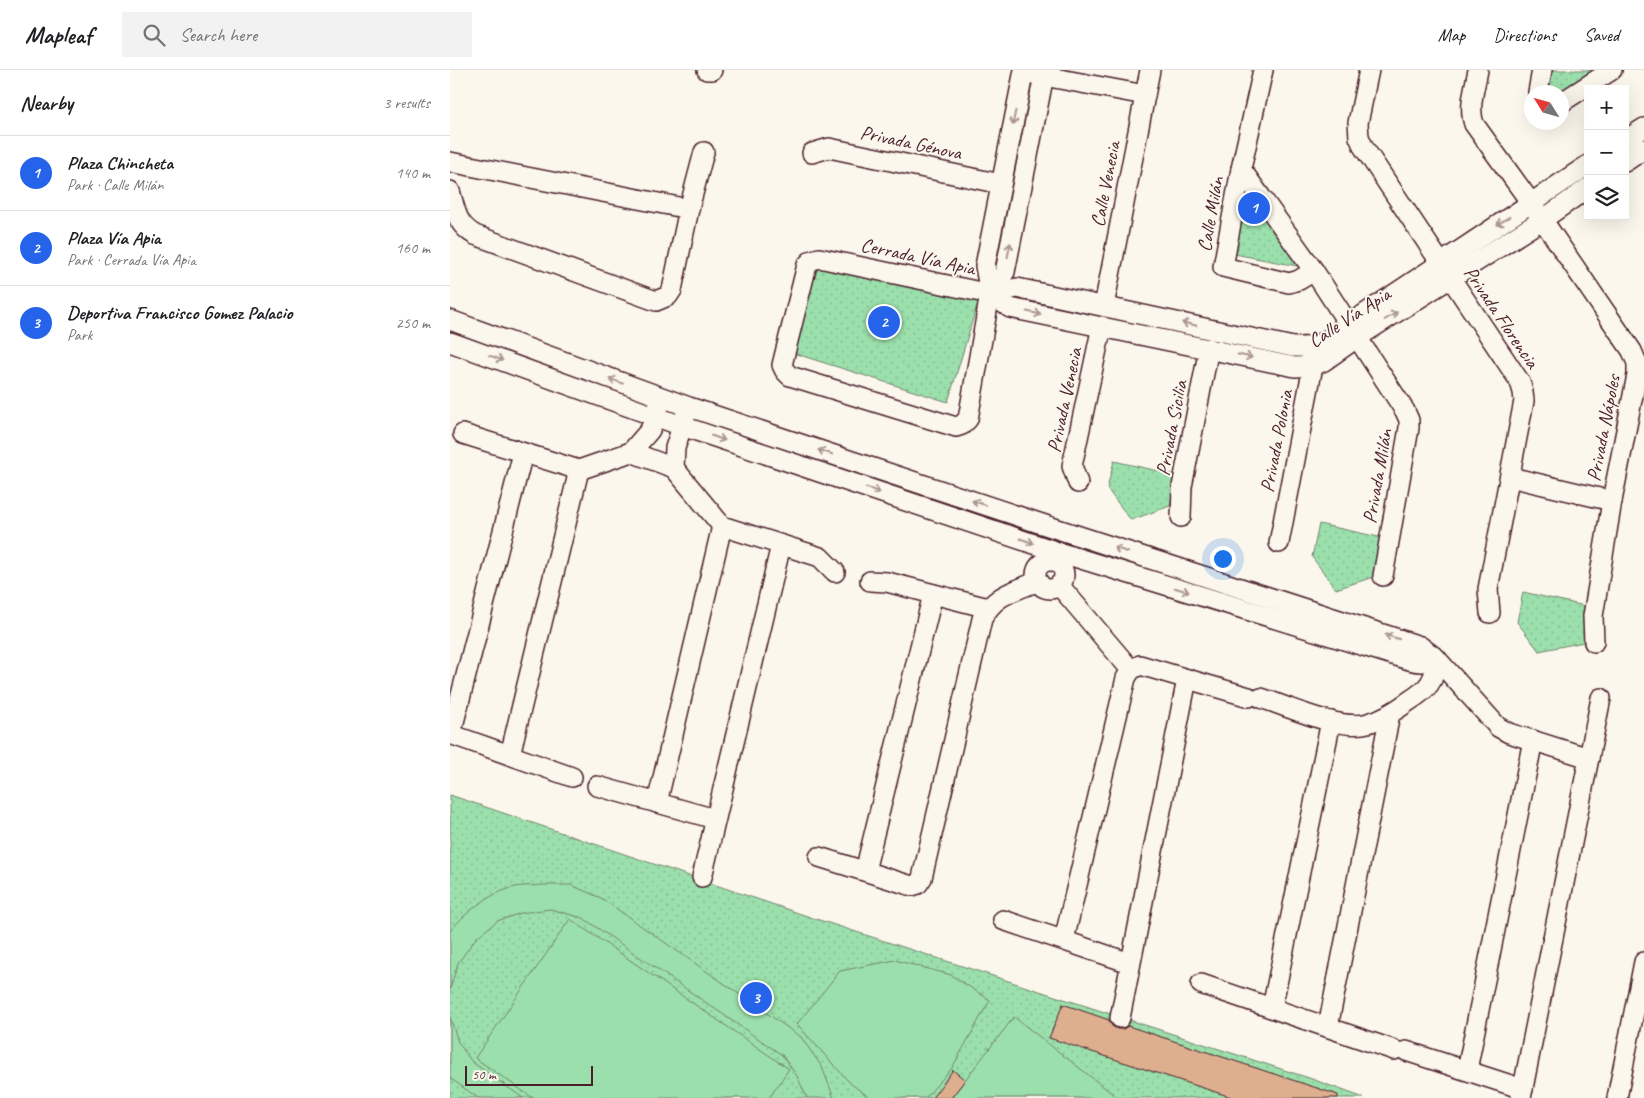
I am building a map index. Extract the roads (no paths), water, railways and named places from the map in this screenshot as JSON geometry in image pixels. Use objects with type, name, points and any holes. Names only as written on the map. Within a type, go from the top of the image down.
[{"type":"street","points":[[707,70],[712,70]]},
{"type":"street","name":"Calle Venecia","points":[[1104,306],[1150,70]]},
{"type":"street","points":[[1241,169],[1263,70]]},
{"type":"street","name":"Privada Florencia","points":[[1369,70],[1358,123],[1358,137],[1444,271],[1520,382],[1523,392],[1524,401],[1488,589],[1490,613]]},
{"type":"street","name":"Privada Nápoles","points":[[1478,70],[1471,109],[1474,124],[1531,203],[1632,351],[1637,362],[1637,375],[1592,616],[1594,642]]},
{"type":"street","points":[[1539,85],[1542,70]]},
{"type":"street","points":[[1569,98],[1612,70]]},
{"type":"street","points":[[990,294],[985,266],[1001,184],[1019,71],[1044,73],[1145,95]]},
{"type":"street","points":[[990,294],[1004,272],[1044,73]]},
{"type":"street","points":[[1629,137],[1644,128]]},
{"type":"street","name":"Privada Génova","points":[[812,153],[829,148],[1001,184]]},
{"type":"street","points":[[1629,159],[1644,149]]},
{"type":"street","points":[[450,191],[458,218],[464,229],[475,235],[656,301],[668,296],[672,290],[689,209],[704,152]]},
{"type":"street","points":[[450,162],[689,209]]},
{"type":"street","name":"Calle Vía Apia","points":[[990,294],[1017,288],[1294,347],[1311,348],[1353,331],[1444,271],[1531,203],[1584,168]]},
{"type":"street","name":"Calle Milán","points":[[1241,169],[1314,271],[1353,331]]},
{"type":"street","name":"Calle Milán","points":[[1241,169],[1223,267],[1289,283],[1299,280],[1314,271]]},
{"type":"street","name":"Calle Vía Apia","points":[[1444,271],[1542,220],[1584,191]]},
{"type":"street","name":"Cerrada Vía Apia","points":[[819,258],[990,294],[968,419],[962,425],[956,427],[790,376],[782,365],[807,265],[812,260],[819,258]]},
{"type":"street","name":"Calle Vía Apia","points":[[990,294],[1010,308],[1295,367],[1313,366],[1324,362],[1353,331]]},
{"type":"street","points":[[450,320],[689,407],[1061,531],[1420,646],[1436,658],[1498,727],[1509,733],[1589,758]]},
{"type":"street","name":"Privada Venecia","points":[[1078,483],[1072,466],[1102,326]]},
{"type":"street","name":"Privada Milán","points":[[1353,331],[1409,420],[1383,576]]},
{"type":"street","points":[[450,342],[682,426],[1054,556],[1419,663],[1436,658]]},
{"type":"street","name":"Privada Sicilia","points":[[1181,517],[1182,487],[1208,348]]},
{"type":"street","name":"Privada Polonia","points":[[1279,543],[1313,366],[1311,348]]},
{"type":"street","points":[[463,434],[579,470],[631,452],[650,430],[662,397]]},
{"type":"street","points":[[674,468],[675,448],[689,407]]},
{"type":"street","points":[[631,452],[674,468],[722,526],[820,557],[835,572]]},
{"type":"street","points":[[524,453],[450,734],[572,777]]},
{"type":"street","points":[[510,755],[579,470]]},
{"type":"street","points":[[1510,477],[1612,501]]},
{"type":"street","points":[[657,803],[722,526]]},
{"type":"street","points":[[1054,556],[1063,571],[1062,581],[1055,587],[1045,588],[1038,581],[1037,571],[1039,567],[1054,556],[1061,531]]},
{"type":"street","points":[[702,877],[780,545]]},
{"type":"street","points":[[870,581],[887,582],[988,608]]},
{"type":"street","points":[[819,857],[912,886],[918,884],[922,878],[982,619],[988,608],[997,599],[1038,581]]},
{"type":"street","points":[[1059,585],[1131,670]]},
{"type":"street","points":[[865,871],[933,594]]},
{"type":"street","points":[[1064,940],[1126,678],[1131,670],[1140,665],[1350,726],[1368,723],[1390,714],[1428,688],[1436,670],[1436,658]]},
{"type":"street","points":[[1120,1018],[1187,679]]},
{"type":"street","points":[[1201,984],[1328,1027],[1466,1070],[1522,1093],[1601,698]]},
{"type":"street","points":[[1328,1027],[1390,714]]},
{"type":"street","points":[[1272,1008],[1331,721]]},
{"type":"street","points":[[1466,1070],[1533,740]]},
{"type":"street","points":[[596,786],[715,820]]},
{"type":"street","points":[[1002,920],[1130,963]]},
{"type":"street","points":[[1617,1098],[1644,962]]},
{"type":"place","name":"Plaza Chincheta","points":[[1254,208]]},
{"type":"place","name":"Plaza Vía Apia","points":[[884,322]]},
{"type":"place","name":"Deportiva Francisco Gomez Palacio","points":[[756,998]]}]
